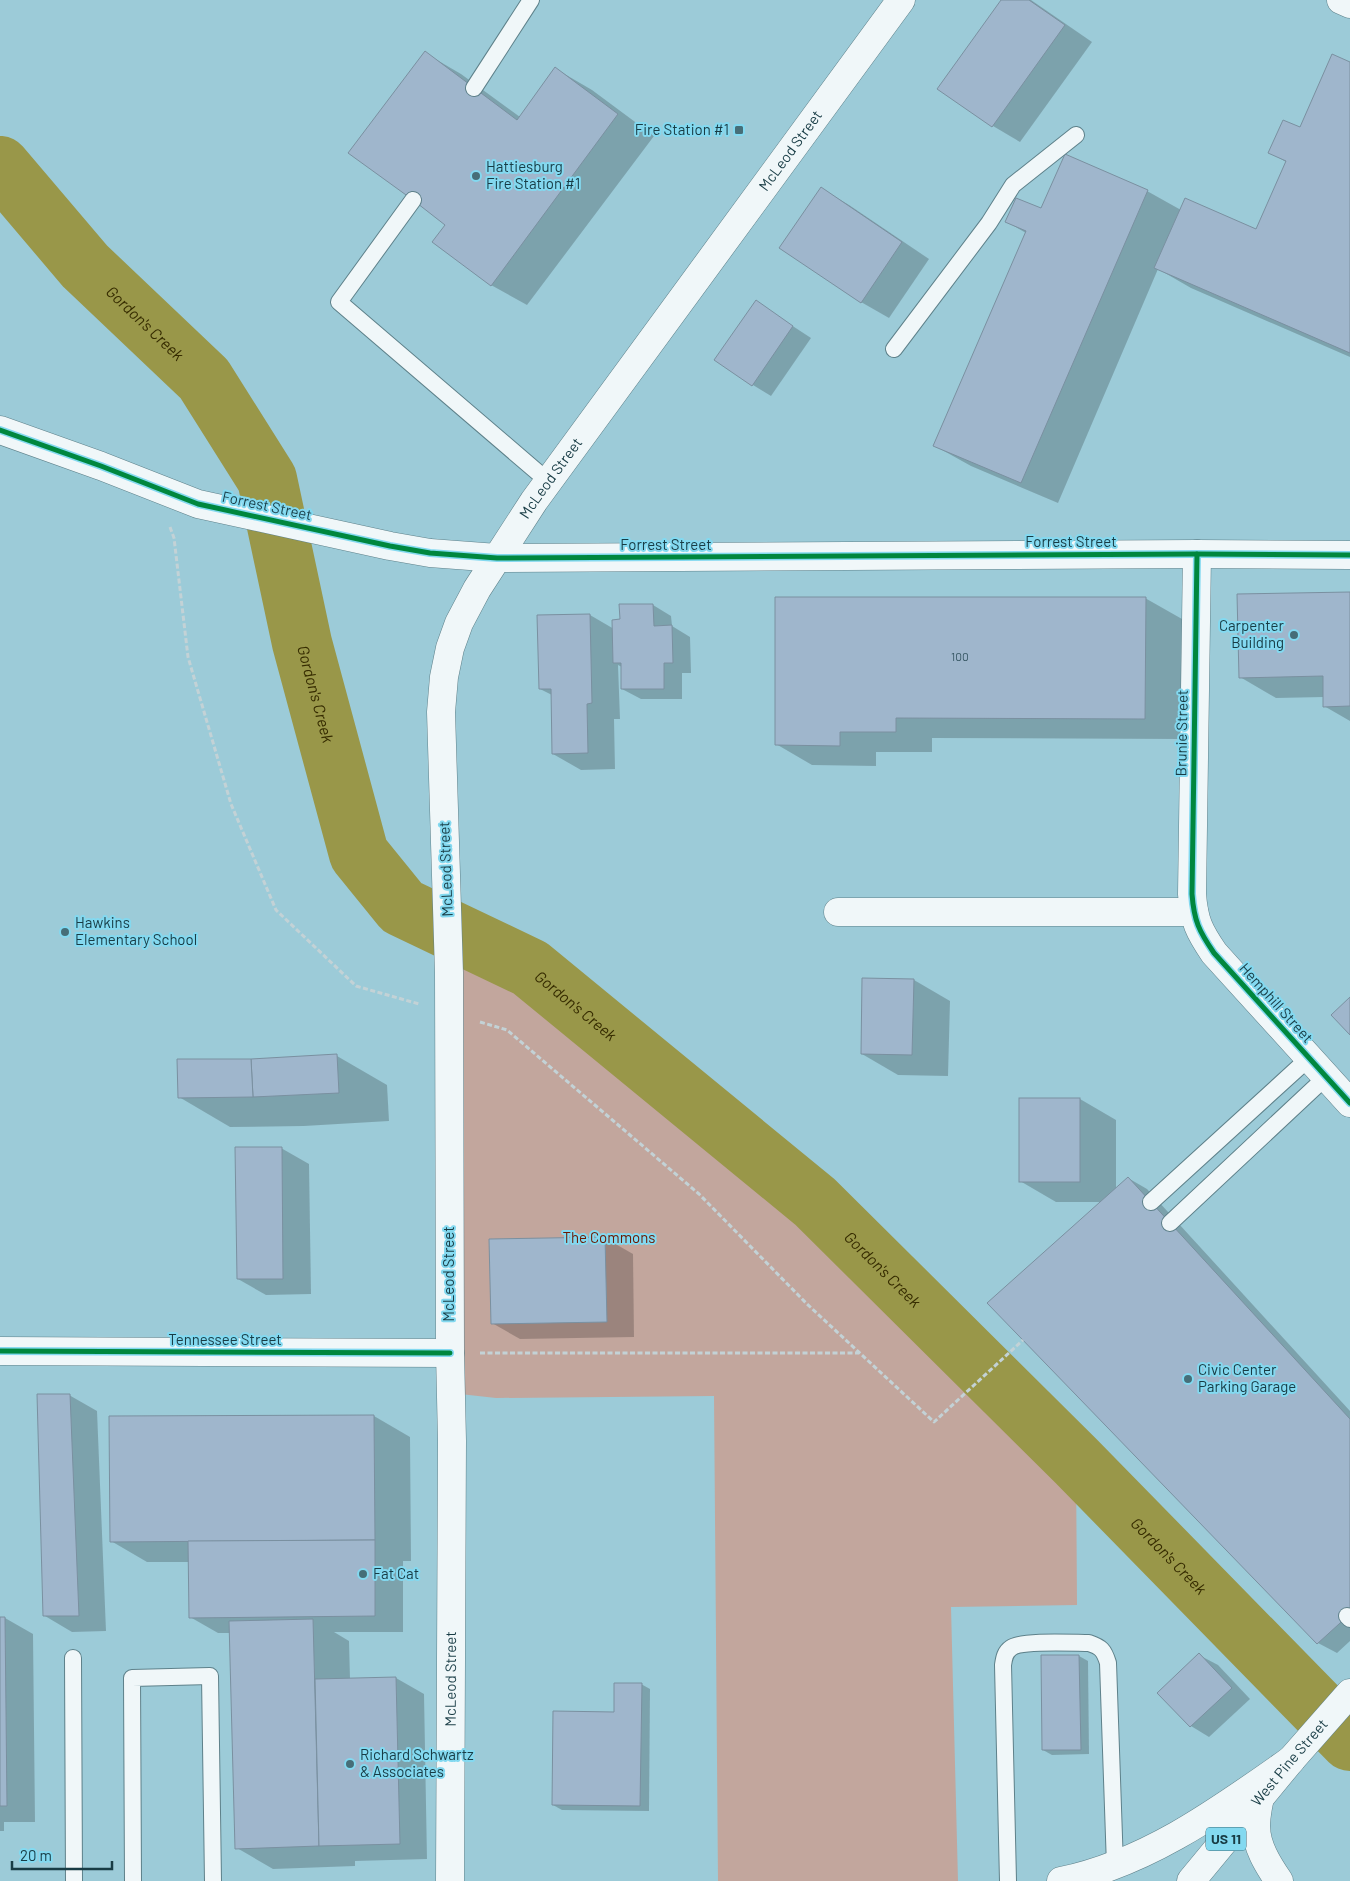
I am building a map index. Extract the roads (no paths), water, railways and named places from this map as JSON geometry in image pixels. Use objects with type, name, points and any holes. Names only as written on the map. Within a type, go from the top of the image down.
[{"type":"street","name":"McLeod Street","points":[[450,1881],[452,1441],[449,973],[442,712],[444,677],[450,648],[459,623],[477,589],[534,501],[901,0]]},
{"type":"street","points":[[1340,0],[1350,4]]},
{"type":"street","name":"Forrest Street","points":[[0,430],[101,466],[198,504],[430,553],[497,558],[1197,554],[1350,555]]},
{"type":"street","name":"Brunie Street","points":[[1194,912],[1192,894],[1197,554]]},
{"type":"street","points":[[838,912],[1194,912]]},
{"type":"street","name":"Hemphill Street","points":[[1194,912],[1200,932],[1214,953],[1350,1103]]},
{"type":"street","name":"Tennessee Street","points":[[0,1352],[450,1353]]},
{"type":"street","name":"West Pine Street","points":[[1191,1881],[1291,1760],[1350,1693]]},
{"type":"street","points":[[1060,1881],[1115,1866],[1156,1848],[1233,1801],[1291,1760]]},
{"type":"street","points":[[1260,1798],[1256,1827],[1260,1847],[1268,1866],[1279,1881]]},
{"type":"lane","points":[[474,88],[531,0]]},
{"type":"lane","points":[[894,349],[989,223],[1013,185],[1076,134]]},
{"type":"lane","points":[[413,200],[339,302],[549,482]]},
{"type":"lane","points":[[1151,1202],[1318,1067]]},
{"type":"lane","points":[[1170,1223],[1318,1067]]},
{"type":"lane","points":[[1008,1881],[1003,1665],[1005,1654],[1012,1646],[1024,1644],[1089,1642],[1105,1651],[1108,1662],[1115,1866]]},
{"type":"lane","points":[[73,1658],[74,1881]]},
{"type":"lane","points":[[134,1881],[132,1678],[210,1676],[212,1881]]},
{"type":"waterway","name":"Gordon's Creek","points":[[0,166],[85,266],[204,379],[267,479],[302,643],[359,854],[402,907],[530,968],[815,1202],[1076,1461],[1350,1741]]},
{"type":"place","name":"Fire Station #1","points":[[739,130]]},
{"type":"place","name":"Hattiesburg Fire Station #1","points":[[476,176]]},
{"type":"place","name":"Carpenter Building","points":[[1294,635]]},
{"type":"place","name":"Hawkins Elementary School","points":[[65,932]]},
{"type":"place","name":"Civic Center Parking Garage","points":[[1188,1379]]},
{"type":"place","name":"Fat Cat","points":[[363,1574]]},
{"type":"place","name":"Richard Schwartz & Associates","points":[[350,1764]]},
{"type":"park label","name":"The Commons","points":[[609,1238]]}]
